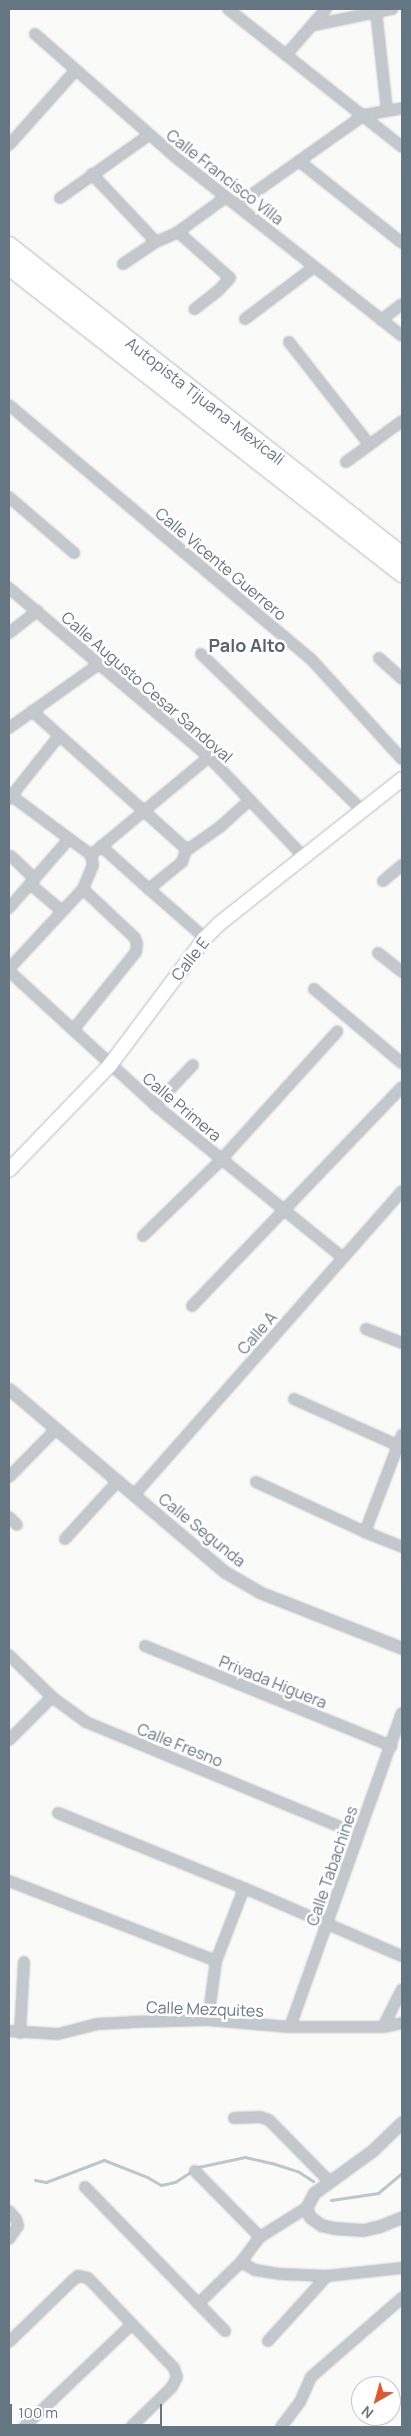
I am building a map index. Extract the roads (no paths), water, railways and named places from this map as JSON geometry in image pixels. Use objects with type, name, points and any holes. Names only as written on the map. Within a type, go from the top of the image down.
[{"type":"highway","name":"Autopista Tijuana-Mexicali","points":[[9,246],[402,556]]},
{"type":"highway","name":"Autopista Tijuana-Mexicali","points":[[9,266],[402,573]]},
{"type":"main road","name":"Calle E","points":[[9,1170],[110,1065],[205,938],[219,924],[402,779]]},
{"type":"street","points":[[228,9],[402,147]]},
{"type":"street","points":[[286,55],[326,9]]},
{"type":"street","points":[[314,25],[392,9]]},
{"type":"street","points":[[376,11],[387,110]]},
{"type":"street","name":"Calle Francisco Villa","points":[[35,34],[149,135],[402,336]]},
{"type":"street","points":[[9,145],[75,71]]},
{"type":"street","points":[[237,205],[364,115],[402,108]]},
{"type":"street","points":[[60,198],[149,135]]},
{"type":"street","points":[[299,161],[402,243]]},
{"type":"street","points":[[92,174],[156,242]]},
{"type":"street","points":[[123,264],[156,242],[178,232],[226,197]]},
{"type":"street","points":[[178,232],[230,278],[195,310]]},
{"type":"street","points":[[245,319],[314,267]]},
{"type":"street","points":[[381,320],[402,304]]},
{"type":"street","points":[[288,342],[370,444]]},
{"type":"street","name":"Calle Vicente Guerrero","points":[[9,405],[311,659],[402,759]]},
{"type":"street","points":[[346,462],[402,420]]},
{"type":"street","points":[[9,497],[74,553]]},
{"type":"street","name":"Calle Augusto Cesar Sandoval","points":[[9,588],[209,757],[304,857]]},
{"type":"street","points":[[9,633],[37,611]]},
{"type":"street","points":[[201,654],[362,810]]},
{"type":"street","points":[[379,658],[402,679]]},
{"type":"street","points":[[9,728],[99,664]]},
{"type":"street","points":[[32,711],[187,848]]},
{"type":"street","points":[[9,970],[83,889],[93,865],[91,855],[10,797],[59,736]]},
{"type":"street","points":[[91,855],[209,757]]},
{"type":"street","points":[[149,889],[182,862],[187,848],[221,826],[250,800]]},
{"type":"street","points":[[9,908],[69,838]]},
{"type":"street","points":[[101,846],[205,938]]},
{"type":"street","points":[[11,856],[33,882],[62,911]]},
{"type":"street","points":[[384,881],[402,865]]},
{"type":"street","points":[[73,1030],[136,952],[137,944],[134,938],[83,889]]},
{"type":"street","points":[[378,952],[402,972]]},
{"type":"street","name":"Calle Primera","points":[[9,970],[155,1105],[343,1258]]},
{"type":"street","points":[[314,989],[402,1063]]},
{"type":"street","points":[[143,1236],[221,1160],[337,1032]]},
{"type":"street","points":[[155,1105],[192,1065]]},
{"type":"street","points":[[192,1306],[402,1087]]},
{"type":"street","name":"Calle A","points":[[134,1495],[402,1192]]},
{"type":"street","points":[[366,1329],[401,1341]]},
{"type":"street","name":"Calle Segunda","points":[[9,1389],[225,1572],[259,1592],[402,1648]]},
{"type":"street","points":[[294,1399],[397,1445]]},
{"type":"street","points":[[9,1477],[56,1428]]},
{"type":"street","points":[[364,1532],[402,1435]]},
{"type":"street","points":[[65,1538],[118,1481]]},
{"type":"street","points":[[256,1482],[364,1532],[402,1547]]},
{"type":"street","points":[[9,1517],[17,1525]]},
{"type":"street","name":"Privada Higuera","points":[[145,1646],[391,1746]]},
{"type":"street","name":"Calle Fresno","points":[[9,1655],[52,1697],[86,1722],[358,1834]]},
{"type":"street","points":[[9,1740],[52,1697]]},
{"type":"street","name":"Calle Tabachines","points":[[290,2027],[402,1714]]},
{"type":"street","points":[[58,1813],[244,1888],[402,1956]]},
{"type":"street","points":[[9,1881],[216,1961]]},
{"type":"street","points":[[208,2020],[216,1961],[244,1888]]},
{"type":"street","points":[[20,2033],[24,1962]]},
{"type":"street","points":[[382,2027],[402,1988]]},
{"type":"street","name":"Calle Mezquites","points":[[9,2032],[58,2034],[97,2024],[208,2020],[290,2027],[382,2027],[402,2024]]},
{"type":"street","points":[[234,2118],[260,2117],[269,2120],[330,2181]]},
{"type":"street","points":[[402,2122],[373,2150],[314,2193],[308,2201],[306,2208],[310,2217],[322,2225],[334,2228],[363,2230],[380,2226],[402,2217]]},
{"type":"street","points":[[195,2171],[260,2237]]},
{"type":"street","points":[[85,2187],[225,2332]]},
{"type":"street","points":[[198,2304],[241,2262],[260,2237],[306,2208]]},
{"type":"street","points":[[9,2211],[16,2219],[18,2226],[9,2239]]},
{"type":"street","points":[[241,2262],[254,2270],[280,2274],[327,2276],[402,2268]]},
{"type":"street","points":[[9,2342],[78,2276],[88,2278],[174,2368],[177,2377],[172,2387],[131,2427]]},
{"type":"street","points":[[268,2341],[327,2276]]},
{"type":"street","points":[[281,2427],[300,2402],[315,2373],[402,2298]]},
{"type":"street","points":[[24,2427],[132,2324]]},
{"type":"waterway","points":[[35,2180],[46,2182],[104,2160],[147,2177],[161,2185],[175,2182],[198,2167],[245,2157],[299,2172],[313,2181]]},
{"type":"waterway","points":[[331,2200],[378,2193],[402,2173]]},
{"type":"district","name":"Palo Alto","points":[[247,645]]}]
